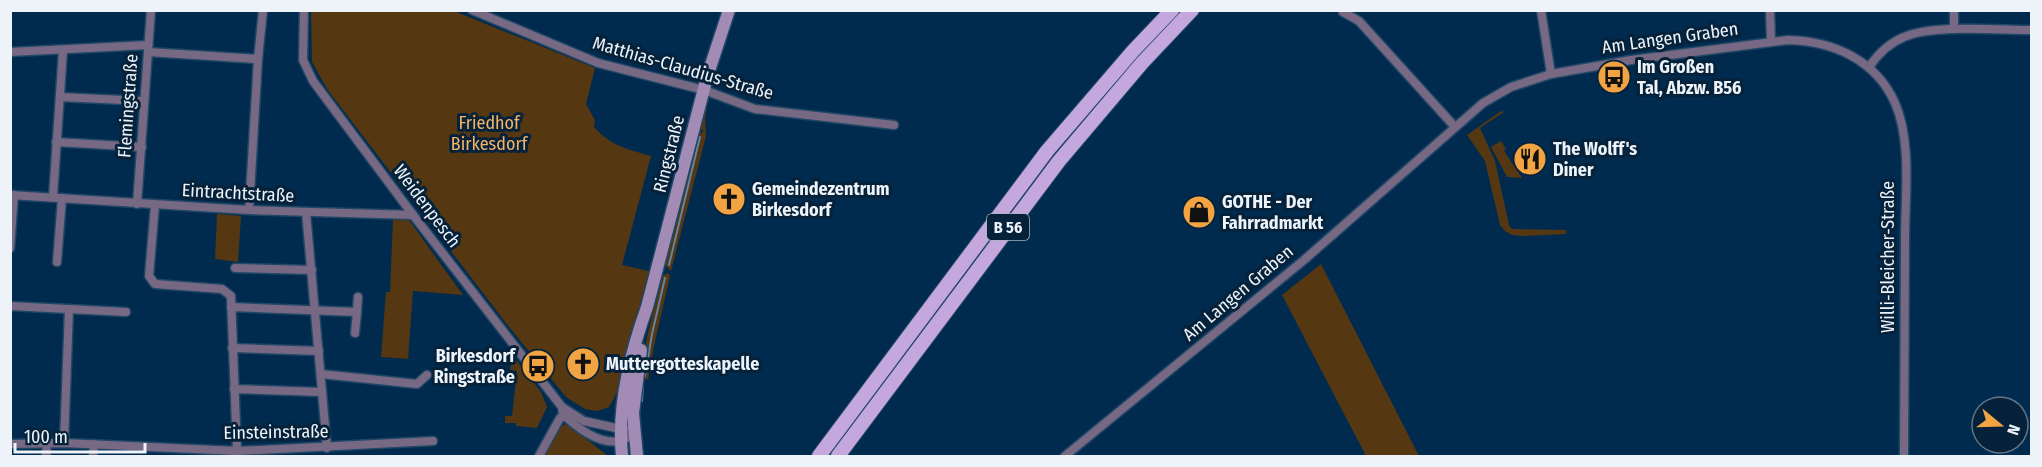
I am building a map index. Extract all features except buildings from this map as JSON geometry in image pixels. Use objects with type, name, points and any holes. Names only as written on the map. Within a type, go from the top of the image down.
[{"type":"main road","name":"Ringstraße","points":[[622,456],[622,411],[627,376],[704,90],[729,10]]},
{"type":"main road","name":"B 56","points":[[819,456],[1047,152],[1125,60],[1172,10]]},
{"type":"main road","name":"B 56","points":[[838,456],[1059,160],[1142,63],[1192,10]]},
{"type":"main road","name":"Ringstraße","points":[[636,456],[633,413],[647,307]]},
{"type":"street","name":"Flemingstraße","points":[[137,204],[151,10]]},
{"type":"street","points":[[249,210],[262,10]]},
{"type":"street","name":"Weidenpesch","points":[[304,10],[303,60],[313,81],[577,427],[600,438],[621,441]]},
{"type":"street","name":"Matthias-Claudius-Straße","points":[[472,10],[598,63],[704,90],[755,109],[894,125]]},
{"type":"street","points":[[1541,10],[1551,74]]},
{"type":"street","points":[[1770,10],[1771,41]]},
{"type":"street","points":[[1954,10],[1954,29]]},
{"type":"street","points":[[1343,12],[1359,21],[1455,127]]},
{"type":"street","points":[[1869,67],[1878,54],[1904,36],[1954,29],[2031,30]]},
{"type":"street","name":"Am Langen Graben","points":[[1065,456],[1304,260],[1483,103],[1510,87],[1551,74],[1771,41],[1806,40],[1827,45],[1855,57],[1869,67]]},
{"type":"street","points":[[10,52],[148,48],[258,59]]},
{"type":"street","points":[[57,262],[56,142],[63,50]]},
{"type":"street","name":"Willi-Bleicher-Straße","points":[[1869,67],[1881,80],[1895,104],[1904,144],[1904,456]]},
{"type":"street","points":[[60,97],[144,101]]},
{"type":"street","points":[[56,142],[142,147]]},
{"type":"street","name":"Eintrachtstraße","points":[[10,249],[12,195],[249,210],[413,215]]},
{"type":"street","points":[[155,205],[149,276],[152,281],[155,284],[226,290],[231,296],[237,451]]},
{"type":"street","points":[[306,212],[327,448]]},
{"type":"street","points":[[235,268],[312,270]]},
{"type":"street","points":[[355,333],[358,297]]},
{"type":"street","points":[[10,306],[126,312]]},
{"type":"street","points":[[231,307],[357,312]]},
{"type":"street","points":[[64,443],[69,309]]},
{"type":"street","points":[[232,348],[319,351]]},
{"type":"street","points":[[321,374],[417,384],[428,375]]},
{"type":"street","points":[[234,389],[322,392]]},
{"type":"street","points":[[538,456],[560,418],[566,412]]},
{"type":"street","name":"Weidenpesch","points":[[566,412],[594,424],[622,428],[634,434]]},
{"type":"street","points":[[621,441],[634,434]]},
{"type":"street","name":"Einsteinstraße","points":[[10,444],[64,443],[237,451],[433,441]]},
{"type":"street","points":[[46,456],[47,443]]},
{"type":"street","points":[[93,456],[94,444]]},
{"type":"green space","name":"Friedhof Birkesdorf","points":[[311,11],[454,11],[595,68],[586,104],[595,120],[594,127],[613,143],[651,156],[622,265],[653,272],[617,393],[609,407],[597,411],[585,409],[566,397],[509,327],[327,89],[312,62]]},
{"type":"green space","points":[[708,102],[705,119],[706,136],[671,271],[665,265],[699,132],[702,133],[703,130],[700,129]]},
{"type":"green space","points":[[1501,111],[1504,112],[1480,128],[1495,161],[1509,225],[1512,229],[1566,230],[1566,234],[1512,235],[1500,225],[1485,161],[1467,135]]},
{"type":"green space","points":[[1501,141],[1506,149],[1504,151],[1522,178],[1507,177],[1491,147]]},
{"type":"green space","points":[[217,214],[241,216],[238,262],[215,259]]},
{"type":"green space","points":[[393,219],[409,220],[463,295],[413,291],[408,359],[381,357],[386,292],[390,292]]},
{"type":"green space","points":[[1321,264],[1419,456],[1366,456],[1282,295]]},
{"type":"green space","points":[[668,273],[670,276],[648,380],[641,376],[647,337],[662,276]]},
{"type":"green space","points":[[513,356],[541,392],[547,407],[537,428],[505,423],[505,416],[512,416],[517,371],[510,370]]},
{"type":"green space","points":[[565,424],[608,456],[543,456],[559,428]]},
{"type":"waterway","points":[[669,265],[700,137]]},
{"type":"waterway","points":[[645,376],[665,278]]},
{"type":"waterway","points":[[642,401],[643,388]]},
{"type":"place","name":"Im Großen Tal, Abzw. B56","points":[[1614,77]]},
{"type":"place","name":"The Wolff's Diner","points":[[1530,159]]},
{"type":"place","name":"Gemeindezentrum Birkesdorf","points":[[729,199]]},
{"type":"place","name":"GOTHE - Der Fahrradmarkt","points":[[1199,212]]},
{"type":"place","name":"Muttergotteskapelle","points":[[583,364]]},
{"type":"place","name":"Birkesdorf Ringstraße","points":[[538,366]]}]
